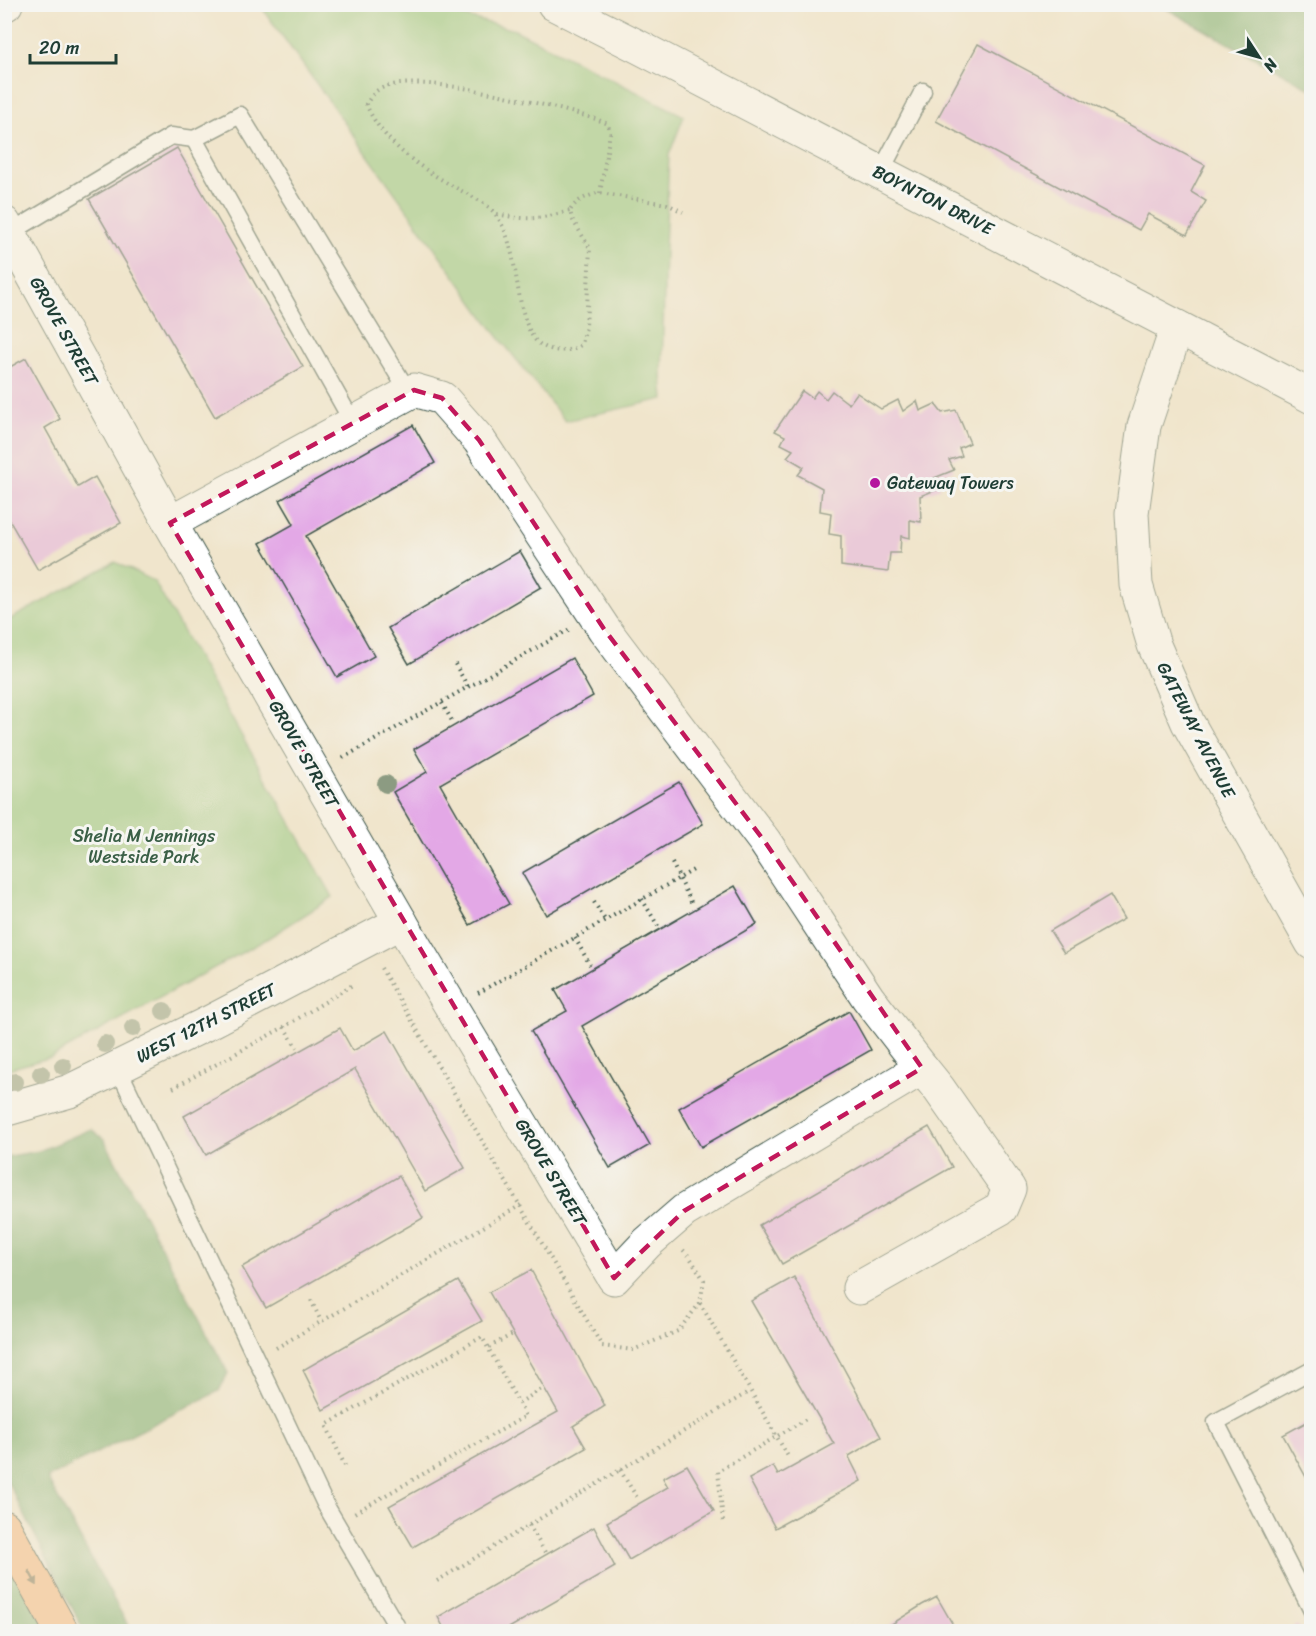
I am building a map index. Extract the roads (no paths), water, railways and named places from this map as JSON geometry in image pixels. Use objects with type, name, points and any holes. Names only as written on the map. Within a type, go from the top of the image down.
[{"type":"highway","points":[[4,1527],[62,1632]]},
{"type":"street","name":"BOYNTON DRIVE","points":[[554,4],[1311,397]]},
{"type":"street","name":"GROVE STREET","points":[[6,231],[170,524],[409,935],[614,1278],[647,1243],[684,1211],[922,1068]]},
{"type":"street","name":"GATEWAY AVENUE","points":[[1177,327],[1144,426],[1132,513],[1136,585],[1154,645],[1188,723],[1311,943]]},
{"type":"street","points":[[170,524],[414,390],[442,398],[479,440],[604,629],[765,842],[868,998],[939,1089],[1009,1190],[1001,1208],[859,1288]]},
{"type":"street","name":"WEST 12TH STREET","points":[[4,1110],[70,1091],[409,935]]},
{"type":"lane","points":[[880,173],[923,91]]},
{"type":"lane","points":[[6,231],[171,136],[194,139],[240,115],[408,393]]},
{"type":"lane","points":[[194,139],[353,423]]},
{"type":"lane","points":[[118,1068],[309,1472],[335,1523],[400,1632]]},
{"type":"lane","points":[[1310,1606],[1216,1422],[1311,1370]]},
{"type":"place","name":"Gateway Towers","points":[[875,483]]},
{"type":"park label","name":"Shelia M Jennings Westside Park","points":[[144,846]]}]
